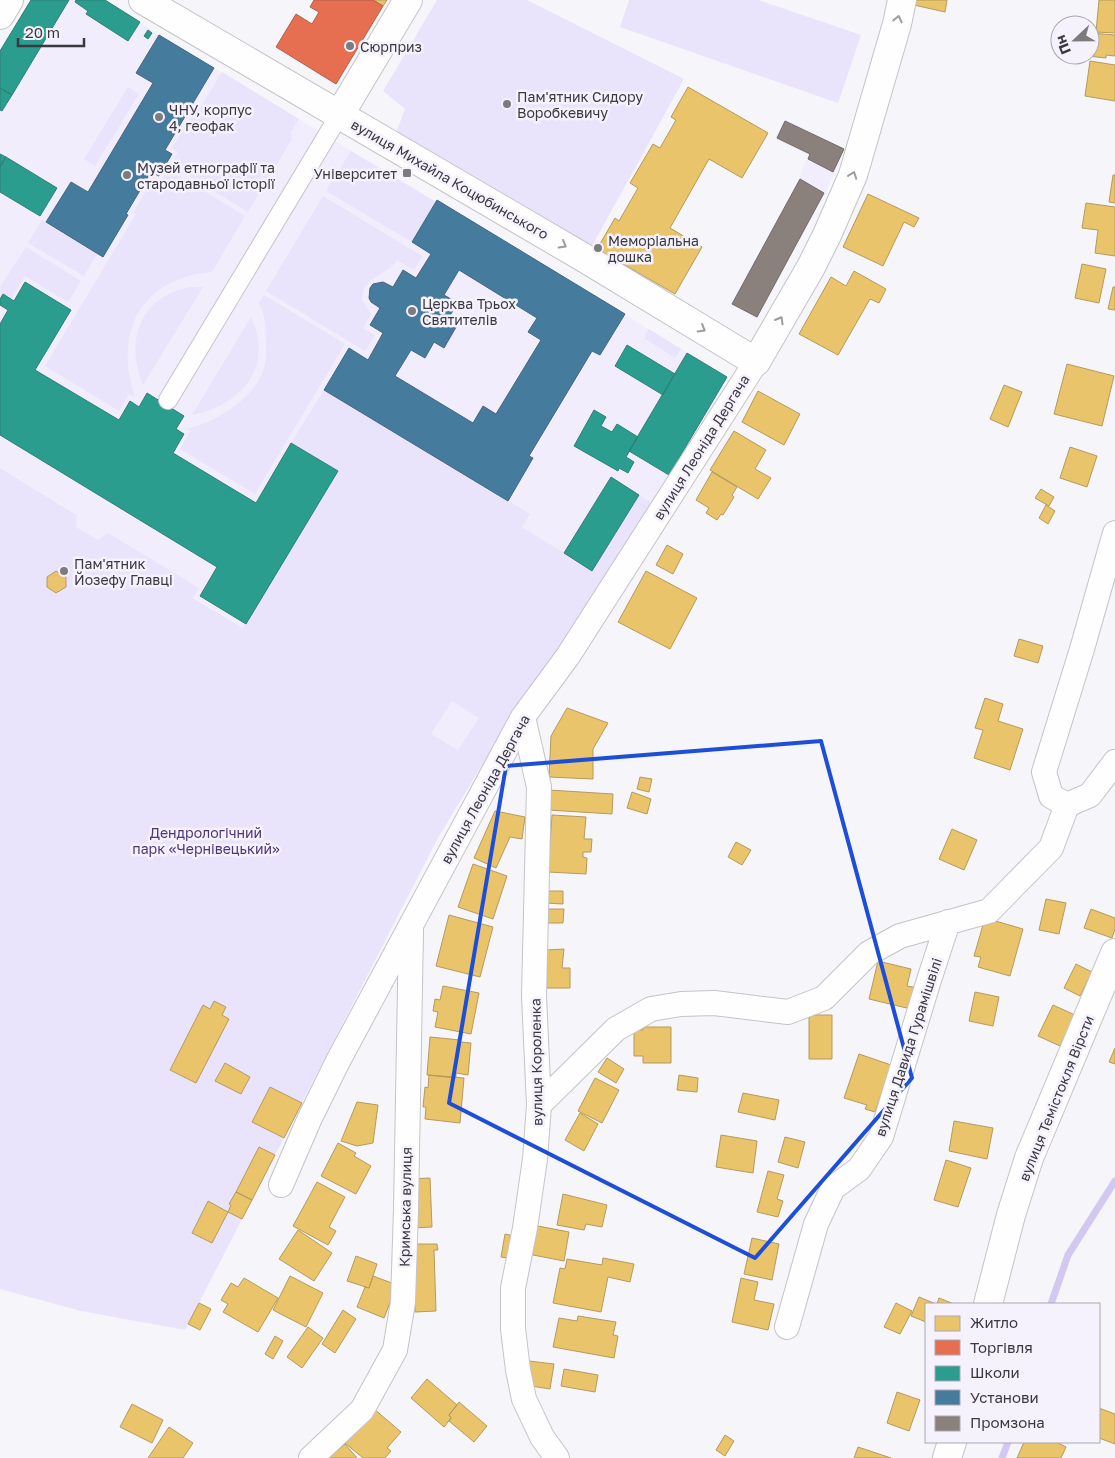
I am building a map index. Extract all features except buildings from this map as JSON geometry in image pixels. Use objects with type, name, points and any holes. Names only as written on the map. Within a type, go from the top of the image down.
[{"type":"street","points":[[0,15],[9,0]]},
{"type":"street","name":"вулиця Михайла Коцюбинського","points":[[143,0],[581,256],[756,362]]},
{"type":"street","points":[[168,400],[408,0]]},
{"type":"street","points":[[756,362],[811,267],[827,236],[853,175],[892,42],[902,0]]},
{"type":"street","name":"вулиця Леоніда Дергача","points":[[281,1186],[309,1120],[338,1061],[522,717],[568,656],[756,362]]},
{"type":"street","points":[[1067,805],[1051,796],[1044,772],[1115,533]]},
{"type":"street","name":"вулиця Короленка","points":[[522,717],[539,787],[534,996],[539,1105],[535,1160],[525,1228],[513,1288],[513,1329],[524,1399],[542,1437],[557,1458]]},
{"type":"street","points":[[539,1105],[616,1029],[651,1009],[681,1004],[714,1003],[788,1012],[824,998],[869,953],[900,936],[989,910],[1051,848],[1067,805],[1090,795],[1115,762]]},
{"type":"street","name":"вулиця Давида Гурамішвілі","points":[[787,1327],[816,1224],[833,1188],[860,1169],[881,1137],[928,980],[948,922]]},
{"type":"street","name":"Кримська вулиця","points":[[311,1458],[362,1410],[395,1350],[403,1302],[411,925]]},
{"type":"street","name":"вулиця Темістокля Вірсти","points":[[988,1303],[1028,1158],[1115,953]]},
{"type":"street","points":[[947,1458],[952,1443]]},
{"type":"highlighted area","points":[[821,741],[912,1078],[755,1258],[449,1103],[506,766]]},
{"type":"shaded area","points":[[31,0],[105,0],[159,35],[436,202],[437,200],[727,377],[669,475],[482,765],[246,624],[244,628],[193,597],[198,588],[108,533],[98,540],[76,527],[77,514],[0,468],[0,51]]},
{"type":"shaded area","points":[[785,119],[845,149],[825,193],[757,319],[731,304],[799,179],[808,155],[775,139]]},
{"type":"green space","points":[[437,0],[527,0],[684,79],[592,246],[396,133],[405,109],[383,91]]},
{"type":"green space","points":[[629,0],[758,0],[861,35],[838,103],[620,27]]},
{"type":"green space","points":[[222,72],[299,119],[291,132],[292,139],[248,212],[171,165],[178,152],[172,148],[193,114],[196,115]]},
{"type":"green space","points":[[128,87],[139,94],[95,166],[84,159]]},
{"type":"green space","points":[[351,151],[436,202],[412,242],[326,191]]},
{"type":"green space","points":[[168,169],[245,216],[212,272],[187,276],[167,285],[151,297],[139,312],[131,330],[128,351],[129,373],[135,397],[129,394],[119,411],[45,366],[136,214],[133,213],[153,179],[160,182]]},
{"type":"green space","points":[[323,196],[422,256],[414,270],[397,260],[366,286],[362,300],[371,314],[363,328],[375,335],[365,351],[266,291]]},
{"type":"green space","points":[[42,220],[97,254],[84,276],[28,243]]},
{"type":"green space","points":[[26,247],[81,281],[68,302],[25,276],[11,299],[3,294],[1,297],[0,287]]},
{"type":"green space","points":[[191,287],[203,287],[143,385],[135,352],[141,322],[149,310],[160,300],[174,292]]},
{"type":"green space","points":[[264,295],[345,344],[255,494],[180,449],[190,431],[186,429],[209,421],[231,409],[258,382],[263,371],[266,356],[265,321],[259,303]]},
{"type":"green space","points":[[251,317],[257,335],[259,352],[256,367],[249,381],[239,393],[225,402],[210,410],[192,415]]},
{"type":"green space","points":[[649,329],[681,349],[675,358],[644,338]]},
{"type":"green space","name":"Дендрологічний парк «Чернівецький»","points":[[324,390],[530,514],[522,527],[592,570],[639,495],[652,503],[482,765],[439,836],[185,1330],[81,1311],[0,1289],[0,468],[77,515],[76,527],[98,540],[108,533],[199,588],[193,598],[243,628],[338,471],[291,443]],"holes":[[[452,701],[479,718],[458,750],[431,734]]]},
{"type":"waterway","points":[[1051,1303],[1068,1255],[1115,1181]]},
{"type":"waterway","points":[[1002,1458],[1008,1443]]},
{"type":"place","name":"Сюрприз","points":[[350,46]]},
{"type":"place","name":"Пам'ятник Сидору Воробкевичу","points":[[507,104]]},
{"type":"place","name":"ЧНУ, корпус 4, геофак","points":[[159,117]]},
{"type":"place","name":"Університет","points":[[407,173]]},
{"type":"place","name":"Музей етнографії та стародавньої історії","points":[[127,175]]},
{"type":"place","name":"Меморіальна дошка","points":[[598,248]]},
{"type":"place","name":"Церква Трьох Святителів","points":[[412,311]]},
{"type":"place","name":"Пам'ятник Йозефу Главці","points":[[64,571]]}]
